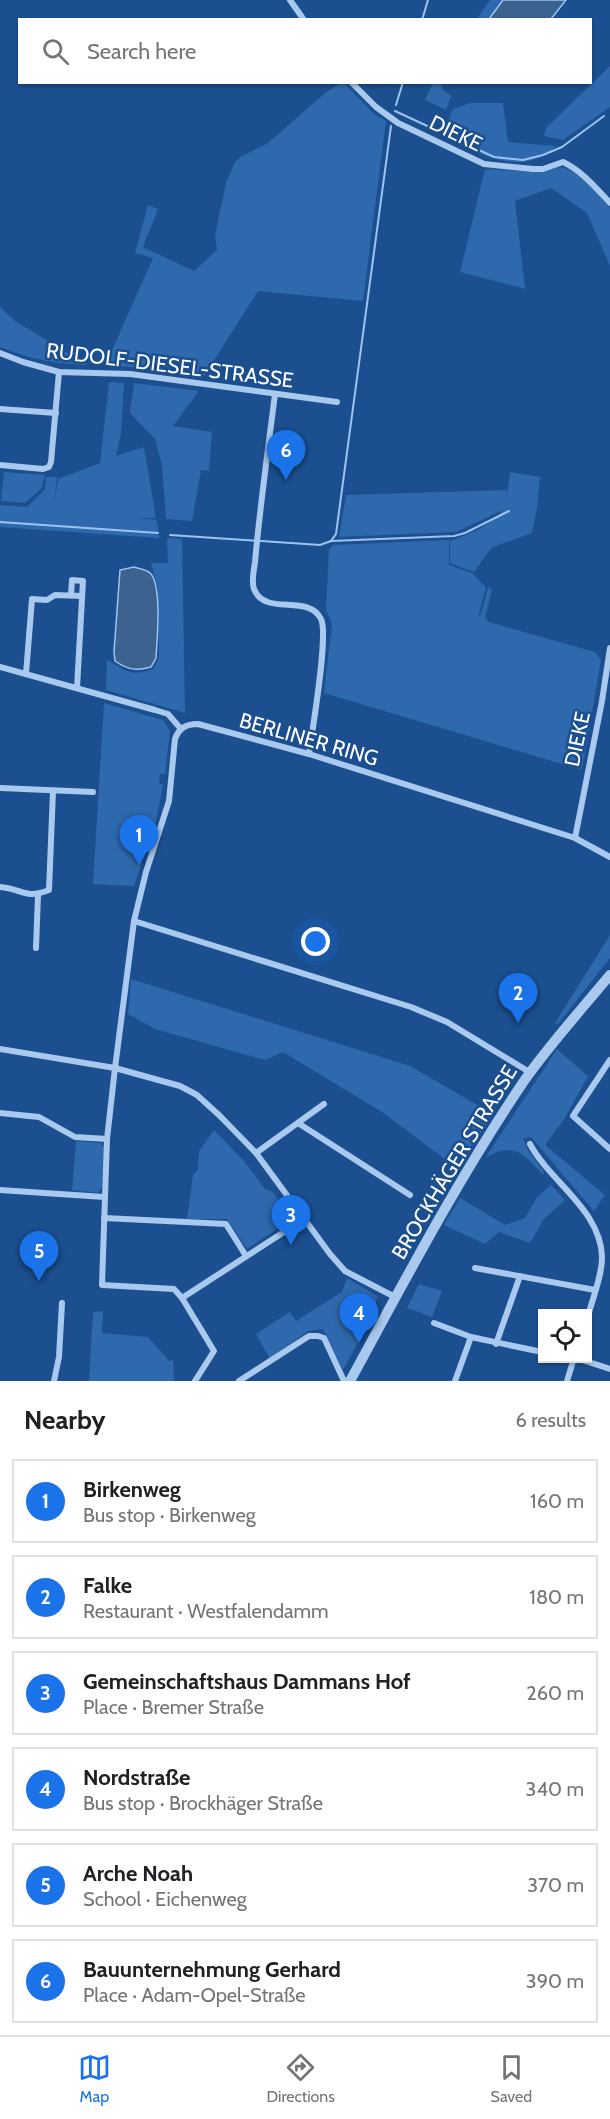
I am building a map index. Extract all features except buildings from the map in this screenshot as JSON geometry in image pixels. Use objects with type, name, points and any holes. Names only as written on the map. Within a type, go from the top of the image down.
[{"type":"street","points":[[290,0],[303,18]]},
{"type":"street","name":"DIEKE","points":[[353,84],[376,107],[398,123],[484,164],[533,170],[563,162],[572,166],[588,179],[610,203]]},
{"type":"street","name":"RUDOLF-DIESEL-STRASSE","points":[[0,352],[23,362],[59,372],[130,374],[337,402]]},
{"type":"street","points":[[0,465],[43,469],[49,467],[59,372]]},
{"type":"street","points":[[275,394],[257,531],[254,588],[260,597],[268,602],[309,607],[322,620],[323,641],[309,754]]},
{"type":"street","points":[[0,409],[56,413]]},
{"type":"street","points":[[71,595],[72,580],[83,581],[77,688]]},
{"type":"street","points":[[26,674],[32,598],[47,600],[55,595],[82,596]]},
{"type":"street","name":"DIEKE","points":[[575,838],[610,648]]},
{"type":"street","points":[[0,667],[168,714],[182,729],[175,739],[169,801],[146,872],[134,921],[107,1139],[102,1285],[174,1289],[214,1351],[195,1381]]},
{"type":"street","name":"BERLINER RING","points":[[182,729],[188,724],[198,724],[309,754],[575,838],[610,857]]},
{"type":"street","points":[[0,788],[93,792]]},
{"type":"street","points":[[0,887],[12,888],[20,894],[38,895],[49,890],[52,791]]},
{"type":"street","points":[[36,948],[38,895]]},
{"type":"street","points":[[134,921],[411,1007],[447,1022],[531,1073]]},
{"type":"street","name":"BROCKHÄGER STRASSE","points":[[350,1381],[457,1188],[531,1073],[610,975]]},
{"type":"street","points":[[0,1049],[115,1068],[180,1086],[197,1095],[256,1153],[303,1219],[345,1271],[395,1297]]},
{"type":"street","points":[[610,1060],[573,1116],[610,1149]]},
{"type":"street","points":[[256,1153],[324,1104]]},
{"type":"street","points":[[0,1113],[39,1117],[75,1137],[107,1139]]},
{"type":"street","points":[[298,1123],[410,1195]]},
{"type":"street","points":[[530,1144],[542,1162],[589,1218],[596,1231],[602,1257],[590,1309]]},
{"type":"street","points":[[0,1190],[105,1197]]},
{"type":"street","points":[[104,1218],[226,1224],[246,1256]]},
{"type":"street","points":[[182,1299],[303,1219]]},
{"type":"street","points":[[475,1268],[595,1290]]},
{"type":"street","points":[[496,1344],[520,1276]]},
{"type":"street","points":[[54,1381],[59,1358],[62,1303]]},
{"type":"street","points":[[434,1323],[496,1344],[538,1351]]},
{"type":"street","points":[[239,1381],[309,1336],[324,1338],[344,1381]]},
{"type":"street","points":[[455,1381],[471,1337]]},
{"type":"street","points":[[567,1381],[574,1363]]},
{"type":"street","points":[[589,1363],[610,1369]]},
{"type":"shaded area","points":[[490,0],[503,0],[490,18],[477,18]]},
{"type":"shaded area","points":[[503,0],[566,0],[552,18],[490,18]]},
{"type":"shaded area","points":[[610,66],[610,107],[563,140],[544,136],[546,128]]},
{"type":"shaded area","points":[[339,84],[345,84],[373,113],[386,121],[363,301],[258,291],[204,376],[105,366],[153,258],[135,253],[148,205],[158,209],[143,247],[194,271],[217,250],[215,235],[226,183],[235,162],[240,157],[268,143],[325,93]]},
{"type":"shaded area","points":[[433,84],[442,84],[442,89],[451,96],[446,110],[425,100]]},
{"type":"shaded area","points":[[470,103],[503,103],[508,142],[556,146],[543,156],[529,161],[514,162],[484,155],[441,136],[453,109]]},
{"type":"shaded area","points":[[559,167],[581,178],[610,208],[610,266],[587,213],[551,188],[515,201],[525,289],[460,272],[485,169],[539,172]]},
{"type":"shaded area","points":[[0,307],[15,321],[88,365],[43,360],[0,347]]},
{"type":"shaded area","points":[[109,382],[124,383],[121,434],[116,456],[144,447],[156,518],[136,518],[157,520],[159,538],[0,527],[0,505],[27,507],[45,489],[46,477],[57,477],[54,505],[58,479],[100,463]]},
{"type":"shaded area","points":[[134,383],[199,391],[173,426],[212,432],[209,471],[201,470],[192,521],[166,519],[162,465],[155,439],[130,413]]},
{"type":"shaded area","points":[[4,472],[45,475],[42,488],[25,503],[1,501]]},
{"type":"shaded area","points":[[510,472],[540,477],[532,533],[491,548],[474,572],[450,563],[450,541],[486,525],[503,510],[456,532],[339,537],[346,495],[507,490],[505,509]]},
{"type":"shaded area","points":[[167,538],[182,539],[185,713],[106,690],[107,660],[124,670],[139,673],[153,669],[159,658],[158,588],[151,563],[168,563]]},
{"type":"shaded area","points":[[449,540],[449,565],[472,573],[486,587],[478,617],[488,587],[492,590],[485,618],[489,622],[595,652],[601,660],[582,770],[324,693],[332,624],[326,610],[329,549],[333,545]]},
{"type":"shaded area","points":[[134,567],[151,574],[157,590],[156,658],[151,667],[141,669],[128,668],[115,661],[114,652],[120,570]]},
{"type":"shaded area","points":[[104,703],[163,720],[170,731],[165,774],[160,774],[159,783],[163,785],[156,821],[134,886],[93,884]]},
{"type":"shaded area","points":[[610,935],[610,958],[558,1024],[555,1023]]},
{"type":"shaded area","points":[[131,979],[410,1066],[493,1114],[458,1169],[382,1112],[283,1052],[265,1060],[155,1029],[128,1014]]},
{"type":"shaded area","points":[[557,1049],[588,1076],[565,1118],[545,1145],[605,1195],[594,1211],[531,1137],[523,1138],[528,1150],[544,1172],[543,1175],[524,1155],[511,1150],[503,1150],[485,1158]]},
{"type":"shaded area","points":[[214,1130],[244,1161],[265,1189],[273,1192],[292,1219],[247,1249],[227,1219],[187,1219],[193,1175],[198,1170],[199,1151]]},
{"type":"shaded area","points":[[76,1141],[100,1143],[105,1148],[102,1187],[98,1193],[72,1190]]},
{"type":"shaded area","points":[[551,1185],[565,1200],[544,1219],[530,1243],[499,1232],[485,1244],[444,1225],[460,1198],[505,1225],[525,1218],[537,1197]]},
{"type":"shaded area","points":[[347,1278],[377,1296],[374,1313],[343,1370],[323,1329],[308,1331],[270,1359],[256,1334],[290,1312],[296,1321],[342,1292]]},
{"type":"shaded area","points":[[419,1284],[442,1291],[432,1317],[407,1308]]},
{"type":"shaded area","points":[[103,1311],[102,1333],[148,1337],[169,1361],[173,1360],[174,1381],[89,1381],[93,1312]]},
{"type":"waterway","points":[[423,18],[428,0]]},
{"type":"waterway","points":[[396,105],[402,84]]},
{"type":"waterway","points":[[395,111],[494,157],[523,160],[562,147],[604,116]]},
{"type":"waterway","points":[[170,535],[320,545],[331,541],[336,534],[391,126]]},
{"type":"waterway","points":[[331,541],[454,536],[465,533],[509,511]]},
{"type":"waterway","points":[[0,522],[158,533]]},
{"type":"place","name":"Bauunternehmung Gerhard","points":[[286,480]]},
{"type":"place","name":"Birkenweg","points":[[139,865]]},
{"type":"place","name":"Falke","points":[[518,1023]]},
{"type":"place","name":"Gemeinschaftshaus Dammans Hof","points":[[291,1245]]},
{"type":"place","name":"Arche Noah","points":[[39,1281]]},
{"type":"place","name":"Nordstraße","points":[[359,1343]]}]
